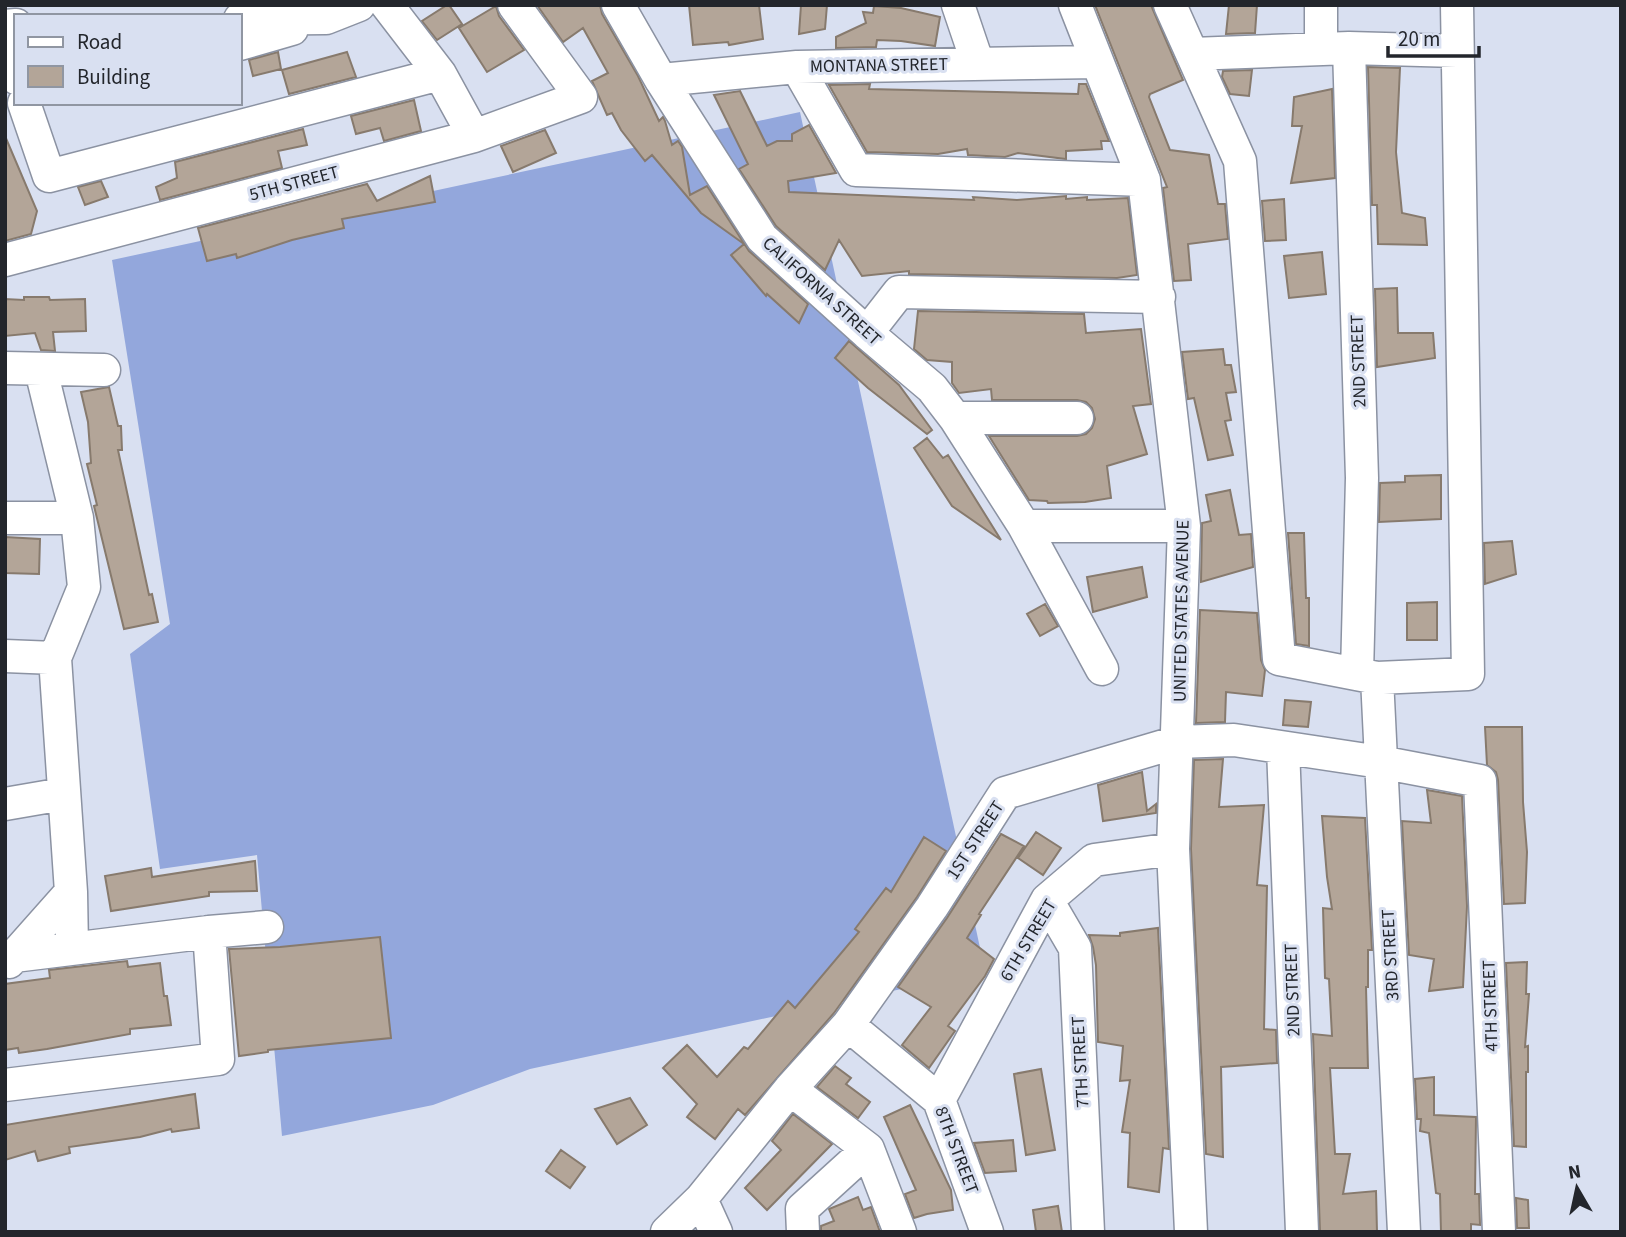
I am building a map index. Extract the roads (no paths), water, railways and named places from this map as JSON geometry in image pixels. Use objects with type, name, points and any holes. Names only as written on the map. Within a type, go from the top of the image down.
[{"type":"street","points":[[242,43],[326,19],[359,5]]},
{"type":"street","points":[[387,5],[440,74],[474,136]]},
{"type":"street","name":"5TH STREET","points":[[5,260],[474,136],[581,97],[514,5]]},
{"type":"street","name":"CALIFORNIA STREET","points":[[618,5],[661,80],[762,238],[932,388],[955,418],[1024,526],[1102,668]]},
{"type":"street","points":[[958,5],[978,64]]},
{"type":"street","name":"UNITED STATES AVENUE","points":[[1075,5],[1144,180],[1184,526],[1172,849],[1191,1232]]},
{"type":"street","points":[[1170,5],[1240,161],[1279,659],[1367,676],[1468,674],[1457,5]]},
{"type":"street","name":"2ND STREET","points":[[1321,5],[1335,48],[1362,478],[1367,676]]},
{"type":"street","points":[[242,19],[326,19]]},
{"type":"street","points":[[5,47],[14,72]]},
{"type":"street","points":[[1192,54],[1335,48],[1457,51]]},
{"type":"street","name":"MONTANA STREET","points":[[661,80],[797,67],[1097,62]]},
{"type":"street","points":[[797,67],[856,170],[1144,180]]},
{"type":"street","points":[[25,105],[49,176],[440,74]]},
{"type":"street","points":[[867,333],[899,292],[1158,297]]},
{"type":"street","points":[[5,368],[104,370]]},
{"type":"street","points":[[41,370],[77,518],[84,587],[55,659],[71,892],[72,948]]},
{"type":"street","points":[[955,418],[1077,418]]},
{"type":"street","points":[[5,518],[77,518]]},
{"type":"street","points":[[1024,526],[1184,526]]},
{"type":"street","points":[[5,656],[55,659]]},
{"type":"street","name":"3RD STREET","points":[[1367,676],[1381,762],[1404,1232]]},
{"type":"street","name":"1ST STREET","points":[[667,1232],[701,1199],[790,1088],[848,1025],[932,907],[1005,793],[1177,742],[1234,740],[1381,762],[1480,781]]},
{"type":"street","name":"2ND STREET","points":[[1283,748],[1302,1232]]},
{"type":"street","name":"4TH STREET","points":[[1480,781],[1499,1232]]},
{"type":"street","points":[[5,804],[63,794]]},
{"type":"street","name":"6TH STREET","points":[[939,1100],[1047,900],[1094,860],[1172,849]]},
{"type":"street","points":[[10,961],[71,892]]},
{"type":"street","name":"7TH STREET","points":[[1047,900],[1074,948],[1088,1232]]},
{"type":"street","points":[[10,961],[72,948],[267,927]]},
{"type":"street","points":[[5,1085],[218,1059],[209,932]]},
{"type":"street","name":"8TH STREET","points":[[848,1025],[939,1100],[987,1232]]},
{"type":"street","points":[[790,1088],[868,1149],[900,1232]]},
{"type":"street","points":[[803,1232],[802,1209],[868,1149]]},
{"type":"street","points":[[701,1199],[716,1232]]}]
